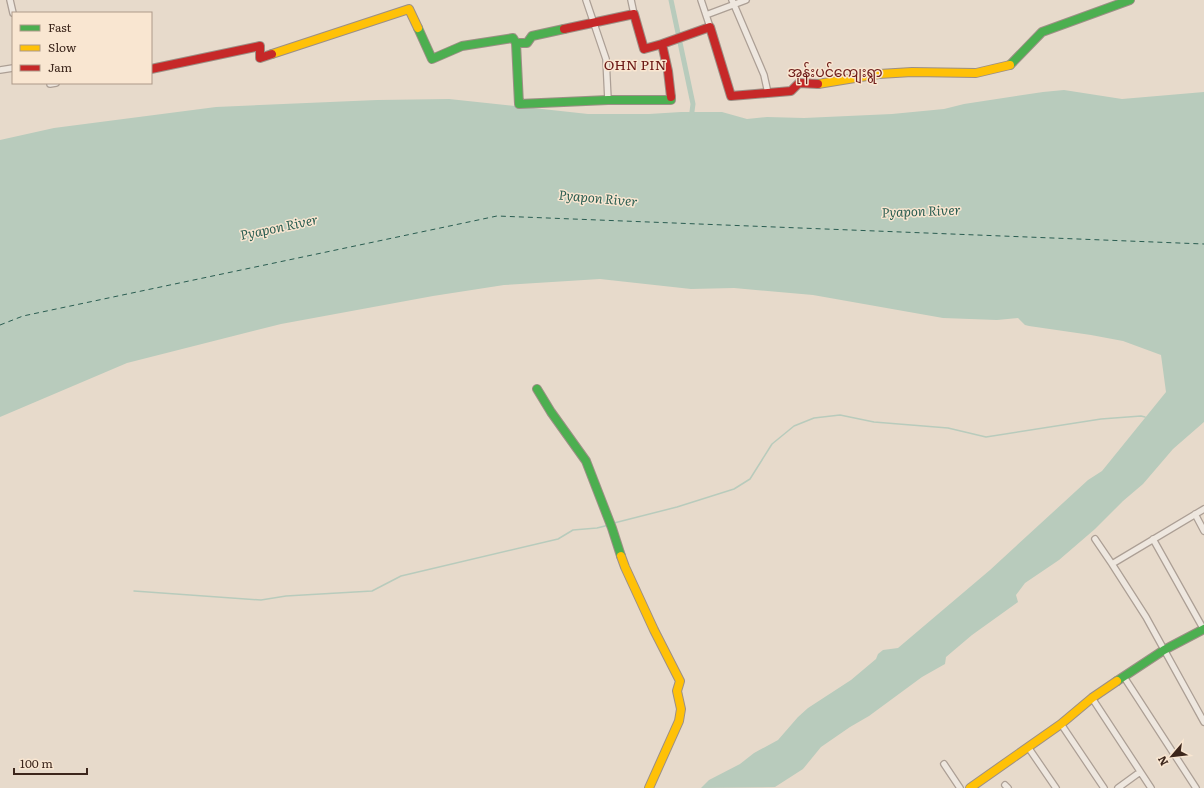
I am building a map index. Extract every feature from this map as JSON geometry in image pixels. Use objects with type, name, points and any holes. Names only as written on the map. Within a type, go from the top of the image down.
[{"type":"street","points":[[10,0],[13,12]]},
{"type":"street","points":[[586,0],[606,59],[608,100]]},
{"type":"street","points":[[631,0],[644,49],[710,27]]},
{"type":"street","points":[[700,0],[710,27],[731,96],[791,91],[799,83],[816,84],[880,74],[912,72],[976,73],[1009,66],[1042,32],[1130,0]]},
{"type":"street","points":[[706,15],[733,2],[746,0]]},
{"type":"street","points":[[733,2],[764,75],[768,93]]},
{"type":"street","points":[[152,69],[260,46],[260,58],[409,9],[432,59],[462,46],[513,38],[516,43],[519,104],[608,100],[671,100],[668,71],[662,44]]},
{"type":"street","points":[[516,43],[528,43],[532,36],[634,14]]},
{"type":"street","points":[[0,70],[12,68]]},
{"type":"street","points":[[537,388],[551,412],[586,461],[612,528],[625,567],[654,630],[680,681],[677,691],[681,709],[679,721],[649,788]]},
{"type":"street","points":[[1112,564],[1204,509]]},
{"type":"street","points":[[1195,514],[1204,531]]},
{"type":"street","points":[[1095,539],[1146,617],[1204,722]]},
{"type":"street","points":[[970,788],[1061,724],[1092,698],[1164,650],[1204,629],[1153,539]]},
{"type":"street","points":[[1124,677],[1196,788]]},
{"type":"street","points":[[1092,698],[1151,788]]},
{"type":"street","points":[[1061,724],[1104,788]]},
{"type":"street","points":[[1028,747],[1056,788]]},
{"type":"street","points":[[944,764],[960,788]]},
{"type":"street","points":[[1118,788],[1140,772]]},
{"type":"water","name":"Pyapon River","points":[[1064,90],[1122,99],[1204,92],[1204,422],[1173,449],[1143,484],[1123,501],[1095,529],[1059,560],[1025,583],[1016,595],[1018,602],[972,635],[946,657],[945,664],[922,677],[869,716],[821,747],[803,769],[775,787],[701,788],[709,780],[740,764],[754,753],[778,740],[808,708],[851,680],[876,659],[878,654],[883,650],[898,648],[990,570],[1088,480],[1102,471],[1166,392],[1161,355],[1123,341],[1025,325],[1018,318],[997,320],[943,318],[813,295],[734,288],[691,289],[600,279],[504,285],[433,296],[281,324],[127,363],[0,417],[0,140],[54,128],[216,107],[377,100],[449,99],[588,114],[722,112],[747,119],[767,117],[804,118],[892,114],[944,109],[964,104]]},
{"type":"waterway","points":[[671,0],[693,104],[691,119]]},
{"type":"waterway","points":[[614,523],[677,507],[734,489],[750,479],[772,444],[794,426],[814,418],[840,415],[874,422],[948,428],[986,437],[1101,419],[1145,417]]},
{"type":"waterway","points":[[134,591],[261,600],[286,596],[372,591],[401,576],[558,539],[573,530],[597,528],[609,525]]},
{"type":"ferry route","points":[[0,325],[23,316],[497,216],[1204,244]]},
{"type":"traffic: fast","points":[[1010,65],[1042,32],[1130,0]]},
{"type":"traffic: fast","points":[[418,28],[432,59],[462,46],[513,38],[516,43]]},
{"type":"traffic: fast","points":[[564,29],[532,36],[527,43],[516,43],[519,104],[608,100],[671,100],[671,97]]},
{"type":"traffic: fast","points":[[537,389],[551,412],[586,461],[612,528],[621,556]]},
{"type":"traffic: fast","points":[[1117,681],[1164,650],[1204,629]]},
{"type":"traffic: slow","points":[[272,54],[409,9],[418,28]]},
{"type":"traffic: slow","points":[[818,84],[879,74],[912,72],[976,73],[1010,65]]},
{"type":"traffic: slow","points":[[621,556],[654,630],[680,681],[677,691],[681,709],[679,721],[649,788]]},
{"type":"traffic: slow","points":[[970,788],[1061,724],[1092,698],[1117,681]]},
{"type":"traffic: jam","points":[[564,29],[634,14],[644,49],[662,44]]},
{"type":"traffic: jam","points":[[671,97],[668,71],[662,44],[710,27],[731,96],[791,91],[799,83],[818,84]]},
{"type":"traffic: jam","points":[[152,69],[260,46],[260,58],[272,54]]},
{"type":"district","name":"OHN PIN","points":[[635,65]]},
{"type":"district","name":"အုန်းပင်ကျေးရွာ","points":[[835,72]]}]
